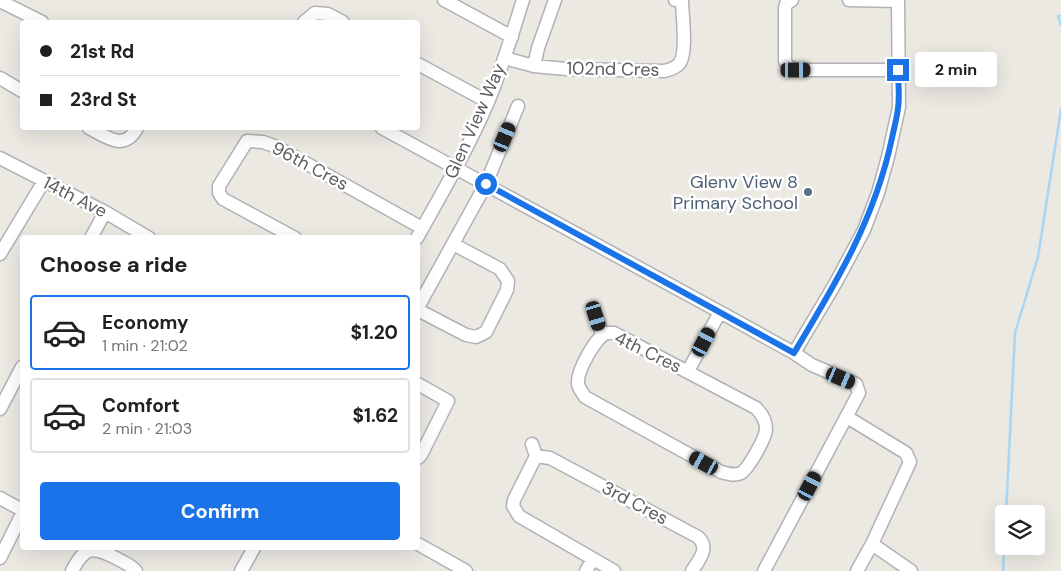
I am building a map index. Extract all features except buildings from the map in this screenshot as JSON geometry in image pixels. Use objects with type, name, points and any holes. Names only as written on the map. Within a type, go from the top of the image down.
[{"type":"street","points":[[444,0],[512,37]]},
{"type":"street","name":"Glen View Way","points":[[420,233],[456,168],[488,102],[512,37],[523,0]]},
{"type":"street","points":[[504,58],[534,66],[538,48],[555,0]]},
{"type":"street","name":"102nd Cres","points":[[534,66],[566,69],[664,71],[674,68],[680,64],[684,53],[682,0],[675,0]]},
{"type":"street","points":[[792,0],[786,4],[785,8],[785,61],[791,68],[796,70],[898,70]]},
{"type":"street","points":[[794,353],[835,284],[864,230],[878,193],[898,108],[898,0],[849,0]]},
{"type":"street","points":[[0,1],[38,20]]},
{"type":"street","points":[[306,20],[315,13],[328,14],[339,20]]},
{"type":"street","points":[[420,65],[488,102]]},
{"type":"street","points":[[0,78],[20,90]]},
{"type":"street","points":[[420,304],[486,184],[518,106]]},
{"type":"street","points":[[93,130],[116,141],[125,141],[132,136],[136,130]]},
{"type":"street","points":[[386,130],[720,312],[812,365],[856,384],[859,393],[764,571]]},
{"type":"street","name":"96th Cres","points":[[289,235],[223,200],[219,193],[219,186],[248,135],[277,146],[420,233]]},
{"type":"street","name":"14th Ave","points":[[0,158],[144,235]]},
{"type":"street","points":[[0,254],[44,180]]},
{"type":"street","points":[[92,235],[104,212]]},
{"type":"street","points":[[420,309],[466,335],[476,337],[486,332],[506,290],[508,281],[500,269],[453,244]]},
{"type":"street","points":[[688,371],[720,312]]},
{"type":"street","points":[[596,316],[602,334]]},
{"type":"street","name":"4th Cres","points":[[614,333],[756,408],[764,418],[766,430],[764,438],[746,469],[739,474],[732,475],[721,472],[585,396],[579,389],[578,374],[595,342],[602,334],[614,333]]},
{"type":"street","points":[[0,409],[20,371]]},
{"type":"street","points":[[420,385],[448,401],[420,457]]},
{"type":"street","points":[[846,417],[906,453],[910,459],[909,466],[857,571]]},
{"type":"street","name":"3rd Cres","points":[[614,571],[519,516],[514,510],[514,500],[534,450],[698,536],[704,544],[704,551],[692,571]]},
{"type":"street","points":[[0,498],[20,509]]},
{"type":"street","points":[[0,558],[20,518]]},
{"type":"street","points":[[872,544],[911,571]]},
{"type":"street","points":[[420,545],[466,571]]},
{"type":"street","points":[[72,571],[79,559],[90,550]]},
{"type":"street","points":[[99,550],[131,566],[136,571]]},
{"type":"street","points":[[241,571],[253,550]]},
{"type":"street","points":[[586,571],[593,560]]},
{"type":"waterway","points":[[1061,16],[1058,16],[1061,25]]},
{"type":"waterway","points":[[1006,505],[1015,333],[1038,257],[1061,109]]},
{"type":"waterway","points":[[1003,571],[1004,555]]},
{"type":"place","name":"Glenv View 8 Primary School","points":[[808,192]]},
{"type":"route","points":[[486,184],[794,353],[835,284],[864,230],[878,193],[898,108],[898,70]]}]
